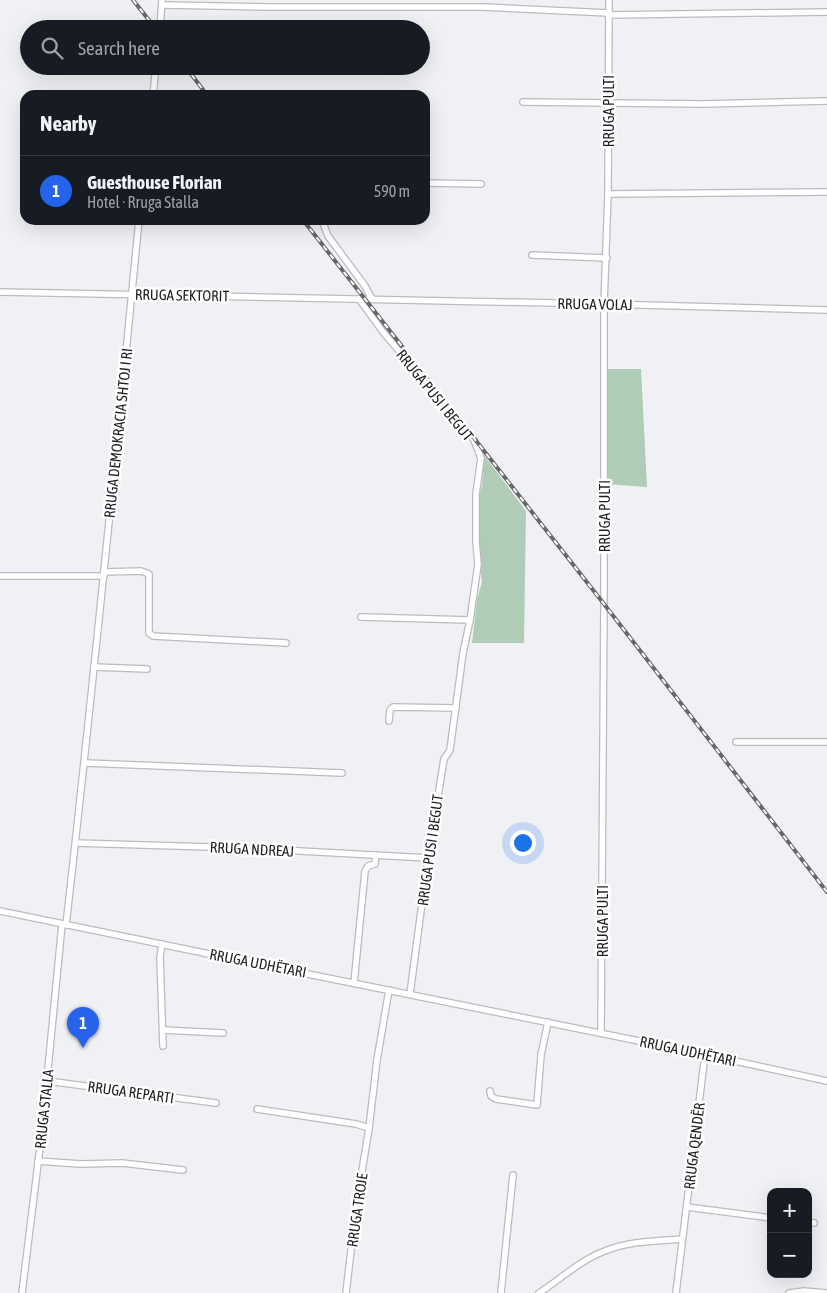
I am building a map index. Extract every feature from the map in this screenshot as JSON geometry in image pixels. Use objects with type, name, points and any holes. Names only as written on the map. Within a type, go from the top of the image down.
[{"type":"street","name":"RRUGA PULTI","points":[[601,1033],[604,304],[607,258],[609,0]]},
{"type":"street","points":[[161,20],[162,2],[268,8],[456,7],[608,14],[827,12]]},
{"type":"street","points":[[154,90],[155,75]]},
{"type":"street","points":[[523,102],[704,104],[827,101]]},
{"type":"street","points":[[430,183],[481,184]]},
{"type":"street","points":[[608,194],[827,192]]},
{"type":"street","name":"RRUGA DEMOKRACIA SHTOJ I RI","points":[[64,924],[85,763],[139,225]]},
{"type":"street","points":[[324,225],[328,236],[365,286],[372,300]]},
{"type":"street","points":[[532,255],[607,258]]},
{"type":"street","name":"RRUGA SEKTORIT","points":[[0,292],[362,299]]},
{"type":"street","name":"RRUGA VOLAJ","points":[[362,299],[827,310]]},
{"type":"street","name":"RRUGA PUSI I BEGUT","points":[[362,299],[383,332],[474,440],[481,458],[476,494],[478,564],[463,653],[450,750],[444,759],[428,858],[410,994]]},
{"type":"street","points":[[0,576],[104,574],[141,571],[149,574],[149,633],[153,636],[286,643]]},
{"type":"street","points":[[360,617],[470,620]]},
{"type":"street","points":[[94,667],[147,668]]},
{"type":"street","points":[[389,721],[390,710],[393,707],[456,708]]},
{"type":"street","points":[[736,742],[827,742]]},
{"type":"street","points":[[85,763],[342,773]]},
{"type":"street","name":"RRUGA NDREAJ","points":[[76,843],[244,848],[428,858]]},
{"type":"street","points":[[354,983],[366,868],[375,864],[376,855]]},
{"type":"street","name":"RRUGA UDHËTARI","points":[[0,911],[209,954],[239,958],[827,1081]]},
{"type":"street","name":"RRUGA STALLA","points":[[22,1293],[64,924]]},
{"type":"street","points":[[162,944],[160,957],[163,1046]]},
{"type":"street","name":"RRUGA TROJE","points":[[346,1293],[356,1208],[370,1128],[377,1060],[389,990]]},
{"type":"street","points":[[490,1091],[491,1096],[496,1099],[537,1105],[541,1055],[548,1022]]},
{"type":"street","points":[[163,1030],[223,1033]]},
{"type":"street","name":"RRUGA QENDËR","points":[[676,1293],[705,1054]]},
{"type":"street","name":"RRUGA REPARTI","points":[[47,1081],[216,1103]]},
{"type":"street","points":[[257,1109],[370,1128]]},
{"type":"street","points":[[38,1161],[82,1164],[122,1163],[183,1170]]},
{"type":"street","points":[[501,1293],[513,1175]]},
{"type":"street","points":[[687,1207],[767,1217]]},
{"type":"street","points":[[539,1293],[586,1260],[603,1251],[630,1244],[682,1239]]},
{"type":"street","points":[[789,1293],[804,1291],[827,1293]]},
{"type":"green space","points":[[606,369],[641,369],[647,487],[606,484]]},
{"type":"green space","points":[[484,455],[526,511],[524,643],[472,643],[477,599],[482,582],[478,551],[479,497],[482,485]]},
{"type":"railway","points":[[133,0],[149,20]]},
{"type":"railway","points":[[192,75],[203,90]]},
{"type":"railway","points":[[307,225],[827,892]]},
{"type":"place","name":"Guesthouse Florian","points":[[83,1048]]}]
